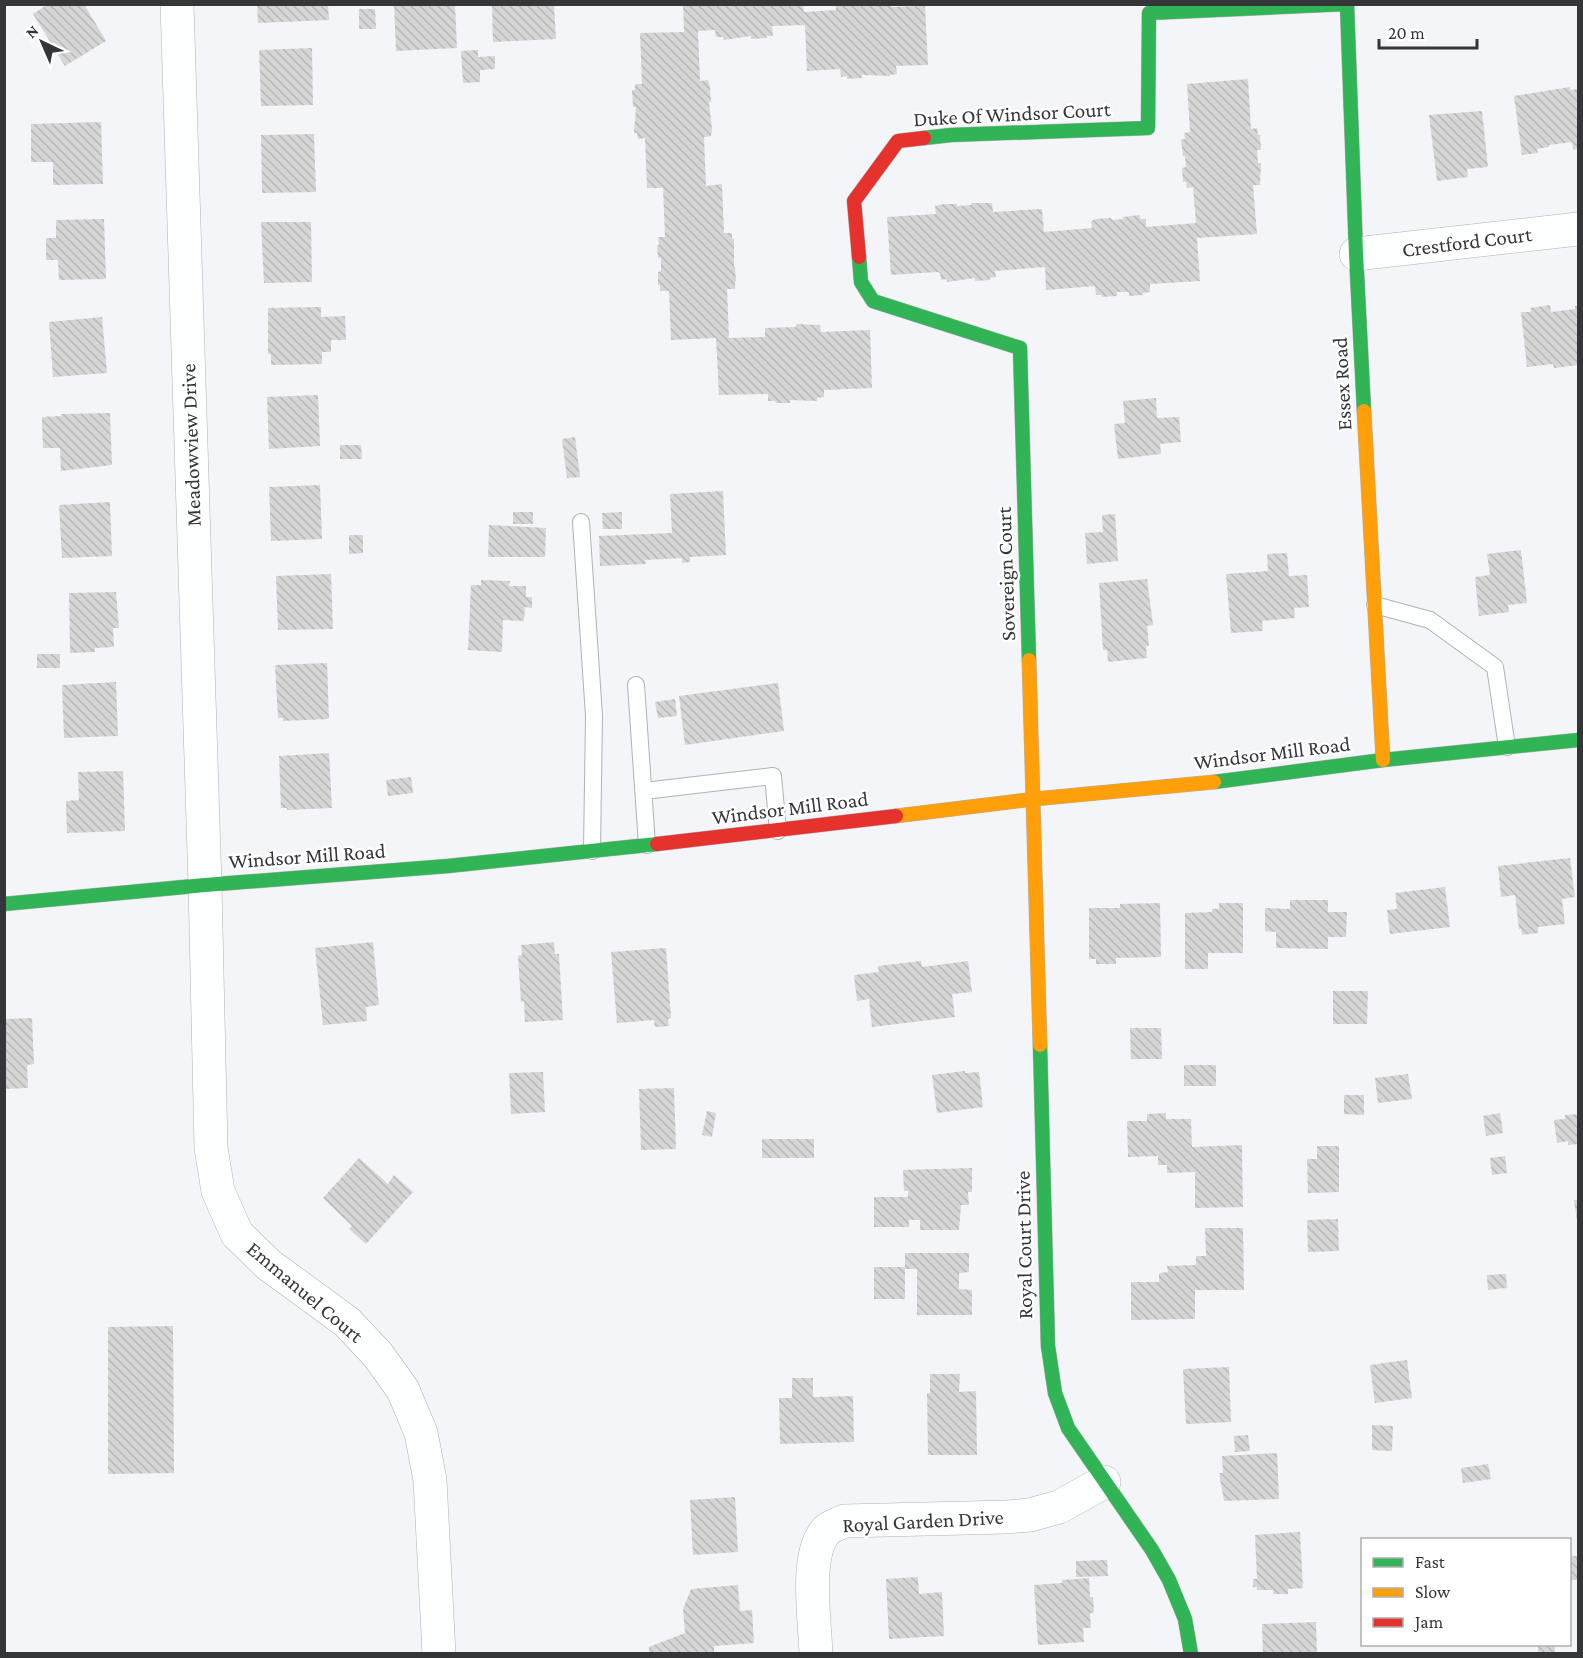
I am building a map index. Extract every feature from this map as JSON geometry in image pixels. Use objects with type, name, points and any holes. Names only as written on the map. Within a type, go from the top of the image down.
[{"type":"street","name":"Meadowview Drive","points":[[177,4],[205,885]]},
{"type":"street","name":"Essex Road","points":[[1347,4],[1356,254],[1383,760]]},
{"type":"street","name":"Duke Of Windsor Court","points":[[1020,348],[873,302],[861,282],[854,201],[898,141],[951,135],[1148,128],[1149,13],[1347,4]]},
{"type":"street","name":"Crestford Court","points":[[1356,254],[1578,229]]},
{"type":"street","name":"Sovereign Court","points":[[1020,348],[1034,799]]},
{"type":"street","name":"Windsor Mill Road","points":[[4,904],[448,866],[592,851],[778,831],[1034,799],[1214,782],[1383,760],[1578,740]]},
{"type":"street","name":"Royal Court Drive","points":[[1034,799],[1048,1346],[1055,1393],[1068,1428],[1152,1550],[1169,1580],[1185,1619],[1191,1653]]},
{"type":"street","name":"Emmanuel Court","points":[[205,885],[211,1148],[218,1191],[237,1233],[269,1266],[347,1322],[378,1355],[403,1390],[421,1433],[430,1479],[440,1653]]},
{"type":"street","name":"Royal Garden Drive","points":[[816,1653],[813,1563],[817,1544],[828,1528],[844,1521],[1030,1515],[1059,1507],[1104,1482]]},
{"type":"lane","points":[[580,522],[594,716],[592,851]]},
{"type":"lane","points":[[1375,606],[1430,620],[1495,667],[1507,747]]},
{"type":"lane","points":[[636,685],[647,845]]},
{"type":"lane","points":[[644,791],[773,776],[778,831]]},
{"type":"building","points":[[48,4],[84,4],[106,41],[65,66],[33,14]]},
{"type":"building","points":[[257,4],[328,4],[329,20],[258,23]]},
{"type":"building","points":[[394,4],[455,4],[457,48],[396,51]]},
{"type":"building","points":[[492,4],[554,4],[556,39],[493,42]]},
{"type":"building","points":[[683,4],[803,4],[804,12],[836,10],[836,4],[925,6],[928,65],[896,66],[897,74],[890,76],[862,75],[862,78],[847,79],[847,76],[841,77],[840,69],[807,71],[805,25],[772,26],[773,36],[751,39],[751,36],[724,40],[723,37],[716,37],[715,30],[698,31],[700,81],[708,80],[711,102],[709,102],[711,136],[704,137],[706,186],[722,184],[724,233],[732,233],[732,239],[734,239],[735,289],[727,289],[729,338],[765,337],[765,328],[796,327],[796,324],[820,325],[821,332],[870,330],[872,388],[824,390],[824,397],[817,398],[817,401],[790,400],[790,403],[768,401],[768,394],[719,395],[716,338],[671,340],[669,291],[660,291],[660,285],[658,285],[661,257],[658,258],[658,237],[665,237],[663,188],[647,188],[645,138],[638,139],[637,133],[634,133],[636,107],[633,107],[632,90],[635,90],[635,84],[642,84],[640,33],[684,32]]},
{"type":"building","points":[[359,9],[375,9],[376,29],[359,29]]},
{"type":"building","points":[[312,48],[313,105],[261,106],[259,50]]},
{"type":"building","points":[[478,50],[478,57],[495,56],[495,69],[480,70],[480,82],[463,83],[461,51]]},
{"type":"building","points":[[1248,79],[1251,129],[1257,128],[1261,150],[1257,150],[1258,163],[1261,163],[1260,185],[1253,185],[1257,234],[1197,238],[1200,281],[1150,284],[1150,292],[1143,293],[1143,295],[1129,296],[1129,292],[1117,292],[1117,296],[1102,297],[1102,295],[1096,295],[1095,286],[1046,290],[1045,267],[995,271],[996,277],[990,280],[975,281],[975,278],[947,282],[947,279],[941,280],[940,273],[937,272],[891,275],[887,217],[936,214],[935,206],[944,204],[957,204],[957,206],[992,203],[993,212],[1042,209],[1044,232],[1092,228],[1091,221],[1096,219],[1123,219],[1123,217],[1140,215],[1140,219],[1146,219],[1146,227],[1196,223],[1193,187],[1187,188],[1186,182],[1183,182],[1182,168],[1186,167],[1181,140],[1185,139],[1184,133],[1190,132],[1187,84]]},
{"type":"building","points":[[1570,87],[1570,90],[1578,89],[1578,149],[1573,150],[1572,142],[1549,145],[1549,147],[1537,149],[1538,153],[1522,155],[1514,96]]},
{"type":"building","points":[[1482,111],[1488,167],[1467,169],[1468,177],[1437,181],[1429,115]]},
{"type":"building","points":[[101,122],[103,184],[53,185],[53,162],[31,162],[31,124]]},
{"type":"building","points":[[314,134],[316,192],[262,193],[261,135]]},
{"type":"building","points":[[104,219],[106,279],[59,280],[58,260],[46,260],[46,238],[56,238],[56,220]]},
{"type":"building","points":[[261,222],[311,222],[312,282],[264,283]]},
{"type":"building","points":[[1550,305],[1551,312],[1575,309],[1575,306],[1578,306],[1578,365],[1554,368],[1553,364],[1527,367],[1521,312],[1531,312],[1530,308]]},
{"type":"building","points":[[321,307],[321,317],[345,316],[346,340],[331,340],[331,352],[322,352],[322,364],[271,365],[271,354],[268,354],[268,308]]},
{"type":"building","points":[[102,317],[107,373],[53,377],[49,322]]},
{"type":"building","points":[[318,395],[320,446],[269,449],[267,397]]},
{"type":"building","points":[[1156,398],[1157,418],[1179,417],[1181,442],[1160,444],[1161,454],[1118,459],[1114,424],[1125,423],[1123,401]]},
{"type":"building","points":[[110,413],[112,465],[61,471],[60,448],[43,448],[42,417],[61,416],[61,414]]},
{"type":"building","points":[[575,437],[580,477],[567,478],[562,439]]},
{"type":"building","points":[[340,445],[361,445],[362,459],[340,459]]},
{"type":"building","points":[[320,485],[322,539],[271,541],[269,487]]},
{"type":"building","points":[[723,491],[726,555],[690,557],[690,562],[682,563],[682,558],[645,560],[646,564],[600,566],[599,536],[672,533],[670,494]]},
{"type":"building","points":[[110,502],[112,556],[62,558],[59,505]]},
{"type":"building","points":[[513,512],[533,512],[533,524],[513,524]]},
{"type":"building","points":[[622,512],[622,529],[603,529],[602,513]]},
{"type":"building","points":[[1115,514],[1118,561],[1087,564],[1085,533],[1103,532],[1102,515]]},
{"type":"building","points":[[489,525],[546,528],[545,557],[488,557]]},
{"type":"building","points":[[349,535],[363,535],[363,553],[349,554]]},
{"type":"building","points":[[1521,550],[1527,603],[1508,605],[1509,612],[1479,616],[1475,577],[1490,575],[1487,554]]},
{"type":"building","points":[[1287,553],[1289,576],[1307,575],[1309,607],[1294,608],[1295,618],[1262,621],[1263,631],[1231,633],[1226,574],[1268,571],[1267,554]]},
{"type":"building","points":[[331,574],[333,629],[278,630],[276,576]]},
{"type":"building","points":[[1147,579],[1153,625],[1147,626],[1149,646],[1146,646],[1147,658],[1108,662],[1107,650],[1103,650],[1099,583]]},
{"type":"building","points":[[481,580],[510,581],[509,586],[526,586],[526,597],[532,597],[532,608],[525,607],[524,621],[503,620],[502,652],[468,650],[471,585],[481,585]]},
{"type":"building","points":[[116,592],[119,628],[113,628],[114,647],[95,648],[95,652],[70,653],[69,593]]},
{"type":"building","points":[[37,654],[60,654],[60,668],[37,668]]},
{"type":"building","points":[[327,663],[329,719],[283,721],[283,718],[278,718],[275,665]]},
{"type":"building","points":[[116,682],[118,736],[64,738],[62,685]]},
{"type":"building","points":[[778,683],[784,731],[685,745],[679,696]]},
{"type":"building","points":[[675,699],[677,716],[658,718],[655,702]]},
{"type":"building","points":[[329,753],[332,808],[287,810],[287,808],[281,808],[279,756]]},
{"type":"building","points":[[123,771],[125,831],[67,833],[66,801],[79,800],[78,772]]},
{"type":"building","points":[[411,777],[413,793],[388,796],[386,780]]},
{"type":"building","points":[[1570,858],[1575,897],[1562,899],[1565,924],[1538,927],[1538,933],[1522,935],[1519,929],[1515,895],[1501,897],[1498,866]]},
{"type":"building","points":[[1445,887],[1450,927],[1390,934],[1387,910],[1397,909],[1395,893]]},
{"type":"building","points":[[1290,900],[1328,900],[1328,912],[1347,912],[1346,937],[1328,937],[1328,949],[1276,948],[1276,932],[1265,931],[1265,908],[1290,909]]},
{"type":"building","points":[[1160,903],[1161,957],[1116,958],[1116,964],[1096,964],[1096,959],[1089,959],[1089,908],[1120,908],[1120,904]]},
{"type":"building","points":[[1219,903],[1243,903],[1243,953],[1208,953],[1208,969],[1185,969],[1185,913],[1212,912],[1212,909],[1219,909]]},
{"type":"building","points":[[373,942],[379,1005],[366,1007],[367,1021],[323,1025],[315,948]]},
{"type":"building","points":[[554,942],[555,954],[559,954],[563,1020],[525,1022],[524,1001],[521,1002],[518,956],[522,955],[521,945]]},
{"type":"building","points":[[666,948],[671,1018],[668,1019],[669,1026],[655,1027],[654,1020],[617,1023],[611,952]]},
{"type":"building","points":[[921,961],[922,967],[968,961],[972,992],[952,994],[955,1017],[872,1027],[869,999],[857,1001],[854,975],[879,972],[878,966]]},
{"type":"building","points":[[1333,991],[1368,991],[1367,1024],[1333,1024]]},
{"type":"building","points":[[32,1018],[34,1064],[27,1065],[28,1088],[4,1089],[4,1019]]},
{"type":"building","points":[[1130,1028],[1161,1028],[1162,1059],[1131,1059]]},
{"type":"building","points":[[1184,1065],[1216,1065],[1216,1086],[1184,1086]]},
{"type":"building","points":[[965,1071],[965,1073],[979,1072],[983,1107],[937,1113],[932,1075]]},
{"type":"building","points":[[543,1072],[545,1112],[511,1114],[509,1073]]},
{"type":"building","points":[[1408,1074],[1412,1099],[1378,1103],[1375,1078]]},
{"type":"building","points":[[674,1088],[676,1149],[641,1150],[639,1089]]},
{"type":"building","points":[[1344,1095],[1364,1095],[1364,1115],[1344,1114]]},
{"type":"building","points":[[707,1111],[716,1113],[712,1137],[702,1135]]},
{"type":"building","points":[[1166,1113],[1166,1119],[1191,1119],[1192,1147],[1242,1145],[1243,1207],[1195,1208],[1195,1172],[1167,1173],[1167,1165],[1158,1165],[1158,1156],[1128,1157],[1127,1121],[1147,1121],[1147,1114]]},
{"type":"building","points":[[1500,1113],[1503,1133],[1486,1136],[1483,1116]]},
{"type":"building","points":[[1578,1114],[1578,1144],[1568,1145],[1568,1141],[1557,1143],[1554,1120],[1565,1119],[1565,1115]]},
{"type":"building","points":[[762,1139],[814,1139],[814,1158],[762,1158]]},
{"type":"building","points":[[1317,1146],[1339,1146],[1339,1192],[1308,1193],[1307,1159],[1317,1159]]},
{"type":"building","points":[[1505,1156],[1507,1173],[1492,1175],[1490,1158]]},
{"type":"building","points":[[359,1158],[388,1184],[394,1175],[413,1192],[366,1244],[349,1229],[352,1226],[323,1198]]},
{"type":"building","points":[[972,1168],[972,1192],[968,1192],[969,1205],[961,1205],[959,1230],[920,1230],[920,1220],[909,1220],[909,1227],[874,1227],[874,1197],[908,1197],[908,1191],[904,1191],[903,1170]]},
{"type":"building","points":[[1574,1200],[1578,1200],[1578,1221],[1577,1221]]},
{"type":"building","points":[[1338,1219],[1339,1251],[1308,1252],[1307,1220]]},
{"type":"building","points":[[1205,1228],[1243,1228],[1244,1290],[1195,1290],[1195,1319],[1131,1320],[1131,1282],[1159,1282],[1159,1273],[1168,1272],[1167,1266],[1196,1265],[1196,1256],[1206,1256]]},
{"type":"building","points":[[905,1253],[969,1253],[969,1272],[959,1273],[959,1289],[972,1290],[972,1315],[917,1315],[917,1269],[905,1269],[905,1299],[874,1299],[874,1267],[905,1267]]},
{"type":"building","points":[[1506,1274],[1507,1288],[1488,1290],[1487,1275]]},
{"type":"building","points":[[173,1326],[174,1473],[108,1474],[108,1327]]},
{"type":"building","points":[[1407,1360],[1412,1398],[1375,1403],[1370,1365]]},
{"type":"building","points":[[1229,1367],[1231,1422],[1186,1424],[1183,1369]]},
{"type":"building","points":[[930,1374],[960,1374],[959,1392],[976,1391],[977,1455],[928,1455],[927,1393],[930,1393]]},
{"type":"building","points":[[792,1378],[813,1378],[813,1397],[853,1396],[854,1442],[780,1444],[779,1398],[792,1398]]},
{"type":"building","points":[[1372,1425],[1393,1426],[1392,1451],[1372,1450]]},
{"type":"building","points":[[1248,1435],[1250,1451],[1235,1452],[1234,1436]]},
{"type":"building","points":[[1277,1453],[1279,1499],[1224,1501],[1219,1473],[1223,1473],[1222,1456]]},
{"type":"building","points":[[1488,1464],[1491,1479],[1463,1483],[1461,1468]]},
{"type":"building","points":[[735,1497],[738,1552],[693,1555],[690,1500]]},
{"type":"building","points":[[1300,1532],[1303,1588],[1288,1589],[1288,1594],[1273,1594],[1273,1590],[1257,1590],[1257,1587],[1253,1587],[1253,1579],[1257,1579],[1255,1535]]},
{"type":"building","points":[[1571,1556],[1578,1556],[1578,1580],[1571,1580]]},
{"type":"building","points":[[1107,1560],[1108,1576],[1076,1577],[1076,1561]]},
{"type":"building","points":[[918,1577],[919,1594],[942,1592],[944,1636],[889,1639],[886,1579]]},
{"type":"building","points":[[1089,1578],[1094,1613],[1090,1613],[1091,1628],[1083,1628],[1084,1642],[1038,1645],[1034,1585]]},
{"type":"building","points":[[738,1585],[740,1611],[752,1610],[754,1643],[714,1646],[714,1654],[649,1654],[649,1647],[685,1633],[683,1609],[691,1589]]},
{"type":"building","points":[[1316,1622],[1317,1654],[1263,1654],[1262,1624]]},
{"type":"building","points":[[1538,1646],[1555,1646],[1555,1654],[1538,1654]]},
{"type":"traffic: fast","points":[[1347,4],[1364,411]]},
{"type":"traffic: fast","points":[[924,138],[1148,128],[1149,13],[1347,4]]},
{"type":"traffic: fast","points":[[859,257],[861,282],[873,301],[1020,348],[1029,660]]},
{"type":"traffic: fast","points":[[1214,782],[1383,760],[1578,740]]},
{"type":"traffic: fast","points":[[4,904],[448,866],[657,844]]},
{"type":"traffic: fast","points":[[1040,1045],[1048,1346],[1055,1393],[1068,1428],[1152,1550],[1169,1580],[1185,1619],[1191,1654]]},
{"type":"traffic: slow","points":[[1364,411],[1383,760]]},
{"type":"traffic: slow","points":[[1029,660],[1040,1045]]},
{"type":"traffic: slow","points":[[896,816],[1034,799],[1214,782]]},
{"type":"traffic: jam","points":[[859,257],[854,201],[898,141],[924,138]]},
{"type":"traffic: jam","points":[[657,844],[896,816]]}]
